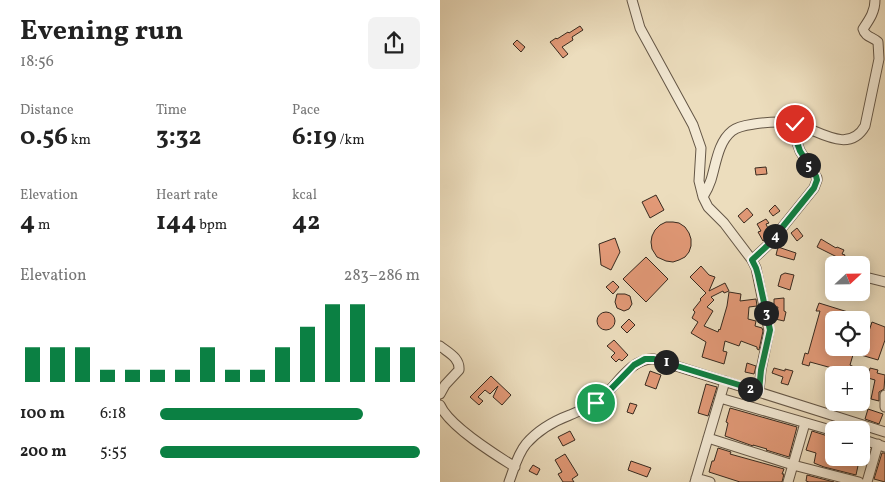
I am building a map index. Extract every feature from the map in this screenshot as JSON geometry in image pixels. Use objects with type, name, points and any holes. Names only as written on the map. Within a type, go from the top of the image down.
[{"type":"street","points":[[632,0],[640,28],[693,125],[698,138],[701,148],[699,181],[703,198],[708,207],[752,260],[756,268],[770,330],[761,370],[759,391]]},
{"type":"street","points":[[703,198],[711,179],[719,150],[731,131],[744,126],[762,123],[790,123],[842,140],[850,140],[861,133],[865,126],[878,59],[878,42],[866,34],[863,29],[871,18],[875,0]]},
{"type":"street","points":[[752,260],[768,245],[814,188],[816,182],[816,176],[800,151],[790,123]]},
{"type":"street","points":[[870,278],[885,282]]},
{"type":"street","points":[[440,346],[457,360],[460,367],[445,384],[440,394]]},
{"type":"street","points":[[509,482],[523,448],[538,432],[596,403],[634,365],[648,358],[759,391],[885,432]]},
{"type":"street","points":[[710,482],[695,480],[725,381]]},
{"type":"street","points":[[885,395],[885,407]]},
{"type":"street","points":[[720,398],[825,429]]},
{"type":"street","points":[[440,405],[455,424],[515,467]]},
{"type":"street","points":[[788,482],[805,423]]},
{"type":"street","points":[[708,438],[793,465],[859,482]]},
{"type":"street","points":[[867,482],[881,445]]},
{"type":"building","points":[[580,26],[583,30],[562,47],[568,54],[563,58],[550,42]]},
{"type":"building","points":[[517,40],[525,47],[521,52],[513,44]]},
{"type":"building","points":[[766,167],[767,174],[756,175],[755,168]]},
{"type":"building","points":[[656,195],[664,210],[650,218],[642,202]]},
{"type":"building","points":[[775,205],[780,211],[773,216],[769,211]]},
{"type":"building","points":[[747,208],[753,215],[744,223],[738,216]]},
{"type":"building","points":[[766,219],[769,223],[766,224],[770,233],[763,241],[758,232],[761,231],[757,224]]},
{"type":"building","points":[[666,222],[679,223],[685,227],[691,239],[689,252],[685,257],[673,262],[657,257],[652,249],[651,242],[655,230]]},
{"type":"building","points":[[797,228],[803,236],[797,241],[791,233]]},
{"type":"building","points":[[615,238],[620,252],[611,270],[601,265],[599,244]]},
{"type":"building","points":[[821,239],[836,248],[844,250],[842,254],[845,255],[835,256],[817,247]]},
{"type":"building","points":[[778,247],[796,253],[794,260],[776,255]]},
{"type":"building","points":[[646,257],[668,279],[646,302],[623,279]]},
{"type":"building","points":[[701,266],[709,275],[715,277],[709,291],[725,283],[729,291],[724,293],[723,291],[711,297],[714,300],[707,307],[713,311],[704,326],[718,332],[720,330],[729,292],[741,294],[740,301],[756,299],[757,306],[749,307],[748,319],[756,321],[755,326],[762,328],[759,350],[757,347],[741,341],[739,346],[725,341],[723,351],[727,352],[724,364],[702,357],[706,342],[691,333],[698,322],[692,318],[695,312],[693,310],[706,293],[690,277]]},
{"type":"building","points":[[785,273],[794,275],[790,290],[778,286],[781,275]]},
{"type":"building","points":[[613,281],[619,287],[613,294],[606,287]]},
{"type":"building","points":[[617,294],[630,296],[632,304],[629,309],[624,311],[617,308],[615,302]]},
{"type":"building","points":[[784,298],[784,311],[786,312],[784,321],[775,319],[778,307],[774,307],[774,299]]},
{"type":"building","points":[[819,303],[845,311],[825,311],[825,356],[853,356],[850,365],[852,366],[825,366],[810,362],[809,366],[802,364],[805,353],[808,354],[820,311],[816,311]]},
{"type":"building","points":[[606,312],[613,314],[615,321],[613,328],[606,330],[599,328],[597,321],[599,314]]},
{"type":"building","points":[[629,319],[635,325],[627,333],[621,327]]},
{"type":"building","points":[[872,322],[885,327],[885,340],[878,360],[864,356],[870,356],[870,328]]},
{"type":"building","points":[[614,340],[628,355],[622,361],[619,359],[616,362],[611,357],[615,353],[607,346]]},
{"type":"building","points":[[747,363],[756,366],[754,374],[745,372]]},
{"type":"building","points":[[774,368],[793,371],[788,385],[781,383],[783,377],[772,373]]},
{"type":"building","points":[[870,368],[878,370],[877,373],[885,375],[884,389],[879,392],[879,401],[871,399],[875,380],[870,379]]},
{"type":"building","points":[[650,371],[661,375],[656,389],[645,385]]},
{"type":"building","points":[[491,376],[511,395],[502,405],[493,397],[498,386],[490,394],[485,390],[478,397],[483,401],[479,405],[470,397]]},
{"type":"building","points":[[706,384],[717,387],[708,416],[698,413]]},
{"type":"building","points":[[630,403],[637,405],[633,414],[627,412]]},
{"type":"building","points":[[730,408],[797,427],[789,457],[725,436]]},
{"type":"building","points":[[870,410],[883,414],[879,424],[865,419],[867,411]]},
{"type":"building","points":[[570,431],[575,440],[563,446],[558,437]]},
{"type":"building","points":[[812,431],[825,435],[825,466],[858,466],[856,475],[814,463],[816,453],[806,450]]},
{"type":"building","points":[[718,448],[731,452],[730,454],[784,469],[782,482],[740,482],[709,472]]},
{"type":"building","points":[[882,453],[885,453],[885,482],[874,479]]},
{"type":"building","points":[[565,454],[578,475],[572,479],[574,482],[563,482],[558,474],[562,472],[555,460]]},
{"type":"building","points":[[631,461],[651,468],[647,477],[628,470]]},
{"type":"building","points":[[533,465],[540,469],[537,475],[529,471]]},
{"type":"building","points":[[807,475],[834,482],[809,482],[806,481]]},
{"type":"route","points":[[596,403],[634,365],[648,358],[759,391],[761,370],[770,330],[758,275],[752,260],[768,245],[814,188],[817,180],[800,151],[793,134],[790,123],[795,124]]}]
